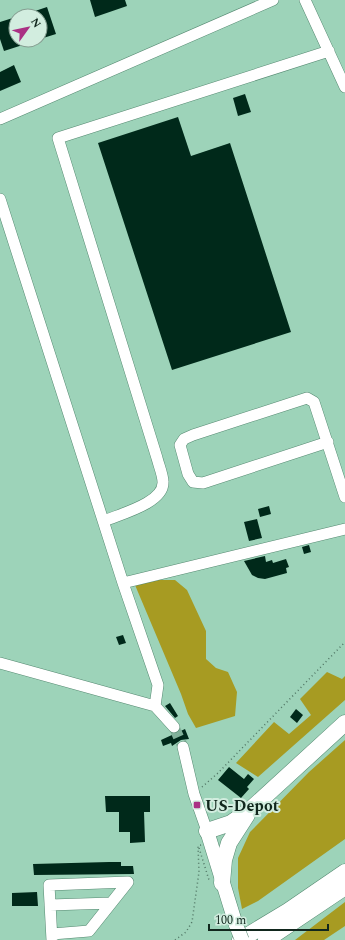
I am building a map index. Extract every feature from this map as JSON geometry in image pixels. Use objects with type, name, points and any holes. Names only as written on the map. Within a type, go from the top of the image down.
[{"type":"highway","points":[[205,840],[251,809],[345,723]]},
{"type":"highway","points":[[216,883],[229,843],[251,809]]},
{"type":"highway","points":[[240,935],[288,911],[345,872]]},
{"type":"highway","points":[[266,940],[345,887]]},
{"type":"main road","points":[[205,840],[216,883],[240,935]]},
{"type":"street","points":[[0,119],[273,0]]},
{"type":"street","points":[[305,0],[345,87]]},
{"type":"street","points":[[104,521],[151,502],[160,493],[163,483],[157,458],[58,138],[328,51]]},
{"type":"street","points":[[0,199],[123,583],[158,685],[155,706]]},
{"type":"street","points":[[328,442],[203,483],[193,482],[188,474],[180,445],[184,438],[307,398],[314,402],[328,442],[345,497]]},
{"type":"street","points":[[123,583],[345,529]]},
{"type":"street","points":[[0,663],[155,706],[174,727]]},
{"type":"street","points":[[184,752],[205,840]]},
{"type":"street","points":[[128,882],[89,931],[52,937],[50,905],[49,885],[128,882]]},
{"type":"street","points":[[50,905],[111,903]]},
{"type":"path","points":[[194,794],[218,773],[345,642]]},
{"type":"path","points":[[205,840],[216,883]]},
{"type":"path","points":[[175,940],[186,932],[192,922],[198,872],[205,840]]},
{"type":"shaded area","points":[[158,580],[175,580],[187,590],[206,631],[206,659],[216,668],[228,672],[237,692],[235,716],[196,728],[188,714],[135,585]]},
{"type":"shaded area","points":[[327,672],[342,679],[345,676],[345,700],[258,777],[236,763],[274,722],[289,734],[311,715],[300,699]]},
{"type":"shaded area","points":[[345,740],[345,839],[258,901],[242,909],[238,888],[238,858],[250,832],[309,772]]},
{"type":"shaded area","points":[[345,902],[345,926],[324,940],[295,940]]},
{"type":"building","points":[[90,0],[125,0],[127,6],[95,17]]},
{"type":"building","points":[[48,10],[56,34],[48,36]]},
{"type":"building","points":[[8,20],[8,48],[13,48],[4,51],[0,39],[0,22]]},
{"type":"building","points":[[14,65],[21,82],[0,91],[0,72]]},
{"type":"building","points":[[245,94],[251,112],[238,116],[233,98]]},
{"type":"building","points":[[178,117],[191,156],[230,143],[291,332],[172,370],[98,143]]},
{"type":"building","points":[[269,506],[271,514],[260,517],[258,509]]},
{"type":"building","points":[[257,519],[262,538],[249,541],[244,522]]},
{"type":"building","points":[[309,545],[311,552],[304,554],[302,547]]},
{"type":"building","points":[[265,556],[266,562],[272,560],[273,563],[286,559],[289,567],[286,568],[287,573],[265,579],[252,575],[244,561]]},
{"type":"building","points":[[123,635],[126,643],[119,645],[116,637]]},
{"type":"building","points":[[170,703],[178,716],[175,718],[165,706]]},
{"type":"building","points":[[296,709],[303,715],[297,723],[290,717]]},
{"type":"building","points":[[185,729],[189,739],[181,740],[172,746],[171,743],[163,746],[161,740]]},
{"type":"building","points":[[229,767],[244,779],[248,774],[254,779],[247,787],[249,789],[241,798],[218,780]]},
{"type":"building","points":[[105,796],[150,796],[150,812],[144,812],[145,842],[130,843],[130,832],[119,832],[119,812],[106,812]]},
{"type":"building","points":[[121,862],[121,866],[133,866],[134,874],[34,875],[33,864]]},
{"type":"building","points":[[37,892],[38,906],[12,906],[12,893]]},
{"type":"tunnel","points":[[174,727],[183,747]]},
{"type":"place","name":"US-Depot","points":[[197,805]]}]
